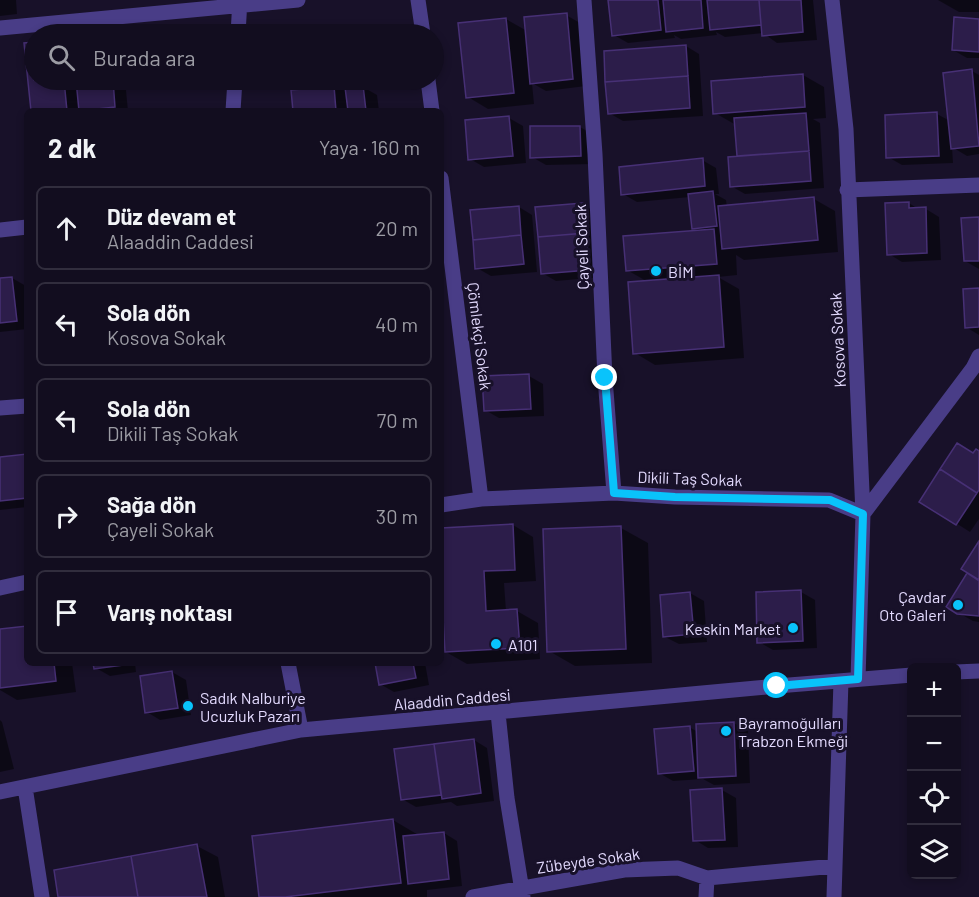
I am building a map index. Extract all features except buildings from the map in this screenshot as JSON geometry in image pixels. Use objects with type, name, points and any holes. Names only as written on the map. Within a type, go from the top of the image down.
[{"type":"street","points":[[37,24],[240,2],[298,0]]},
{"type":"street","points":[[418,0],[422,24]]},
{"type":"street","name":"Çayeli Sokak","points":[[584,0],[595,154],[605,378],[614,493]]},
{"type":"street","name":"Kosova Sokak","points":[[832,0],[846,129],[863,514],[858,679]]},
{"type":"street","points":[[239,24],[240,2]]},
{"type":"street","points":[[0,28],[24,25]]},
{"type":"street","points":[[233,108],[234,90]]},
{"type":"street","points":[[429,90],[432,108]]},
{"type":"street","points":[[847,190],[979,184]]},
{"type":"street","name":"Çömlekçi Sokak","points":[[444,202],[481,499]]},
{"type":"street","points":[[0,230],[24,227]]},
{"type":"street","points":[[863,514],[979,356]]},
{"type":"street","points":[[0,408],[24,406]]},
{"type":"street","name":"Dikili Taş Sokak","points":[[444,505],[481,499],[614,493],[675,497],[830,500],[863,514]]},
{"type":"street","points":[[0,588],[24,583]]},
{"type":"street","points":[[289,666],[301,730]]},
{"type":"street","points":[[961,672],[979,671]]},
{"type":"street","name":"Alaaddin Caddesi","points":[[0,792],[301,730],[907,675]]},
{"type":"street","points":[[834,897],[841,681]]},
{"type":"street","points":[[498,713],[507,798],[522,893]]},
{"type":"street","points":[[25,787],[42,897]]},
{"type":"street","name":"Zübeyde Sokak","points":[[473,897],[522,893],[624,870],[678,868],[707,878],[835,866]]},
{"type":"street","points":[[706,897],[707,878]]},
{"type":"place","name":"BİM","points":[[656,271]]},
{"type":"place","name":"Çavdar Oto Galeri","points":[[958,605]]},
{"type":"place","name":"Keskin Market","points":[[793,628]]},
{"type":"place","name":"A101","points":[[496,644]]},
{"type":"place","name":"Sadık Nalburiye Ucuzluk Pazarı","points":[[188,706]]},
{"type":"place","name":"Bayramoğulları Trabzon Ekmeği","points":[[726,731]]},
{"type":"route","points":[[605,378],[614,493],[675,497],[830,500],[863,514],[858,679],[777,686]]}]
